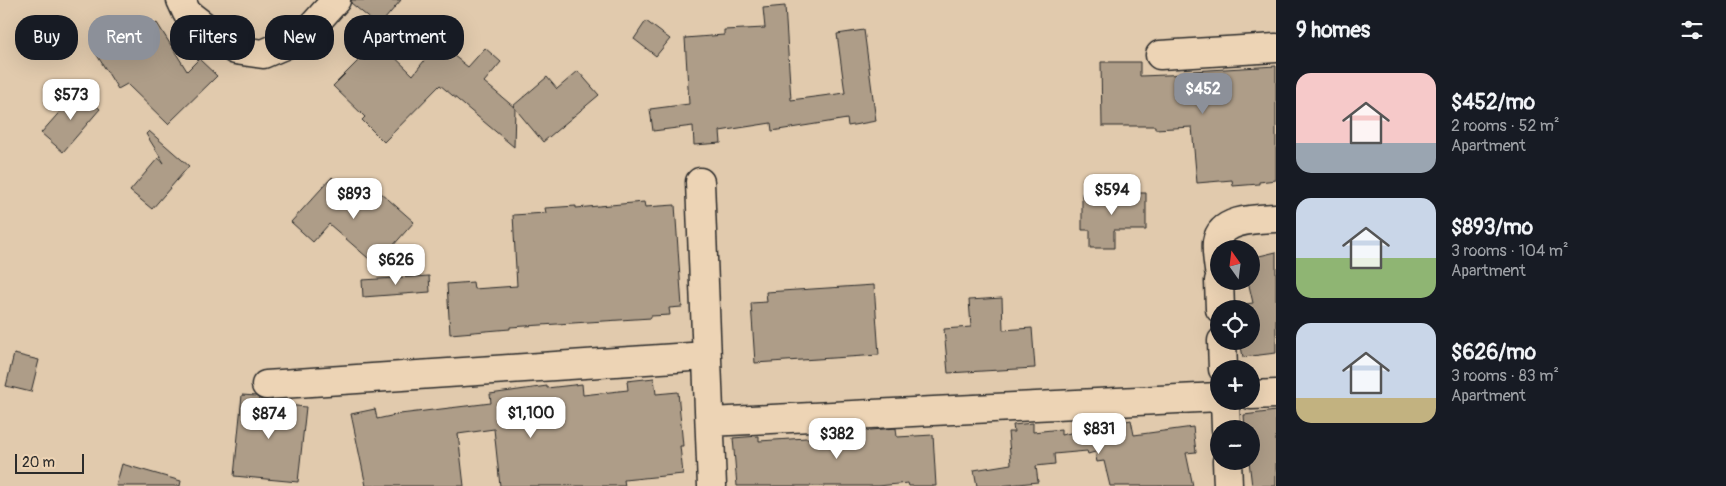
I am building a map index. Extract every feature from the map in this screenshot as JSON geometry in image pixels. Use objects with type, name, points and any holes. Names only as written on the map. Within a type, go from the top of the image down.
[{"type":"street","points":[[181,0],[187,13],[234,50],[263,54],[303,36],[336,0]]},
{"type":"street","points":[[1160,55],[1276,48]]},
{"type":"street","points":[[700,182],[712,486]]},
{"type":"street","points":[[1218,240],[1224,231],[1236,223],[1276,218]]},
{"type":"street","points":[[266,385],[706,356]]},
{"type":"street","points":[[1260,395],[1276,394]]},
{"type":"street","points":[[710,422],[1210,397]]},
{"type":"street","points":[[1227,470],[1228,486]]},
{"type":"building","points":[[351,0],[401,0],[388,15],[366,15],[351,3]]},
{"type":"building","points":[[785,6],[791,100],[845,93],[837,34],[864,30],[876,121],[848,126],[847,119],[772,131],[771,123],[720,131],[721,143],[694,145],[693,126],[653,131],[650,109],[689,104],[685,38],[724,35],[724,30],[765,28],[763,8]]},
{"type":"building","points":[[646,21],[670,39],[656,56],[634,39]]},
{"type":"building","points":[[160,28],[170,44],[170,60],[180,60],[187,71],[200,60],[217,76],[168,124],[127,84],[118,89],[100,60],[160,60]]},
{"type":"building","points":[[485,48],[501,62],[484,82],[515,108],[514,147],[440,85],[384,142],[362,120],[365,117],[333,86],[359,60],[398,60],[413,75],[425,60],[459,60],[468,67]]},
{"type":"building","points":[[1101,62],[1140,62],[1140,76],[1192,74],[1192,71],[1276,66],[1276,180],[1259,182],[1259,184],[1233,186],[1232,180],[1197,183],[1192,127],[1155,129],[1155,126],[1102,126]]},
{"type":"building","points":[[578,71],[599,95],[543,142],[513,106],[547,77],[557,89]]},
{"type":"building","points":[[79,90],[100,109],[63,152],[41,133]]},
{"type":"building","points":[[149,131],[189,166],[152,209],[130,191],[158,158],[164,163],[146,134]]},
{"type":"building","points":[[332,177],[355,197],[359,193],[371,203],[380,192],[414,222],[376,265],[329,224],[313,242],[291,222]]},
{"type":"building","points":[[1082,193],[1146,193],[1146,230],[1114,230],[1114,248],[1090,248],[1090,230],[1082,230]]},
{"type":"building","points":[[644,202],[645,207],[675,205],[682,307],[669,308],[670,315],[651,316],[651,318],[510,327],[510,329],[450,334],[447,284],[473,282],[474,289],[517,286],[513,215],[546,213],[545,208],[576,206],[576,208]]},
{"type":"building","points":[[1276,252],[1276,353],[1243,357],[1242,350],[1260,350],[1260,300],[1252,300],[1250,290],[1260,290],[1260,256]]},
{"type":"building","points":[[429,276],[430,292],[363,297],[362,280]]},
{"type":"building","points":[[874,285],[879,355],[755,363],[751,303],[767,302],[766,292]]},
{"type":"building","points":[[1002,298],[1003,330],[1032,328],[1035,368],[948,373],[944,329],[971,327],[969,300]]},
{"type":"building","points":[[14,354],[39,360],[31,392],[6,386]]},
{"type":"building","points":[[654,378],[656,394],[678,392],[683,446],[680,446],[683,474],[624,480],[625,486],[500,486],[494,429],[458,434],[464,486],[366,486],[351,414],[375,409],[377,419],[400,414],[491,403],[490,394],[547,386],[547,388],[582,384],[583,395],[628,390],[627,381]]},
{"type":"building","points":[[242,395],[256,396],[268,401],[268,403],[306,407],[298,482],[234,476]]},
{"type":"building","points":[[1276,411],[1276,486],[1252,486],[1250,470],[1260,470],[1260,420],[1244,420],[1244,415]]},
{"type":"building","points":[[1131,420],[1134,435],[1193,427],[1196,452],[1186,453],[1193,486],[1110,486],[1104,461],[1097,462],[1095,452],[1088,454],[1087,451],[1054,454],[1055,464],[1036,466],[1038,482],[977,486],[974,470],[1011,464],[1008,432],[1014,432],[1013,425],[1033,423],[1033,432],[1061,429],[1061,435]]},
{"type":"building","points":[[896,428],[897,437],[933,435],[936,486],[909,486],[908,483],[878,486],[737,486],[733,438],[759,436],[759,441],[822,437],[822,434]]},
{"type":"building","points":[[122,464],[181,481],[180,486],[116,486]]}]
